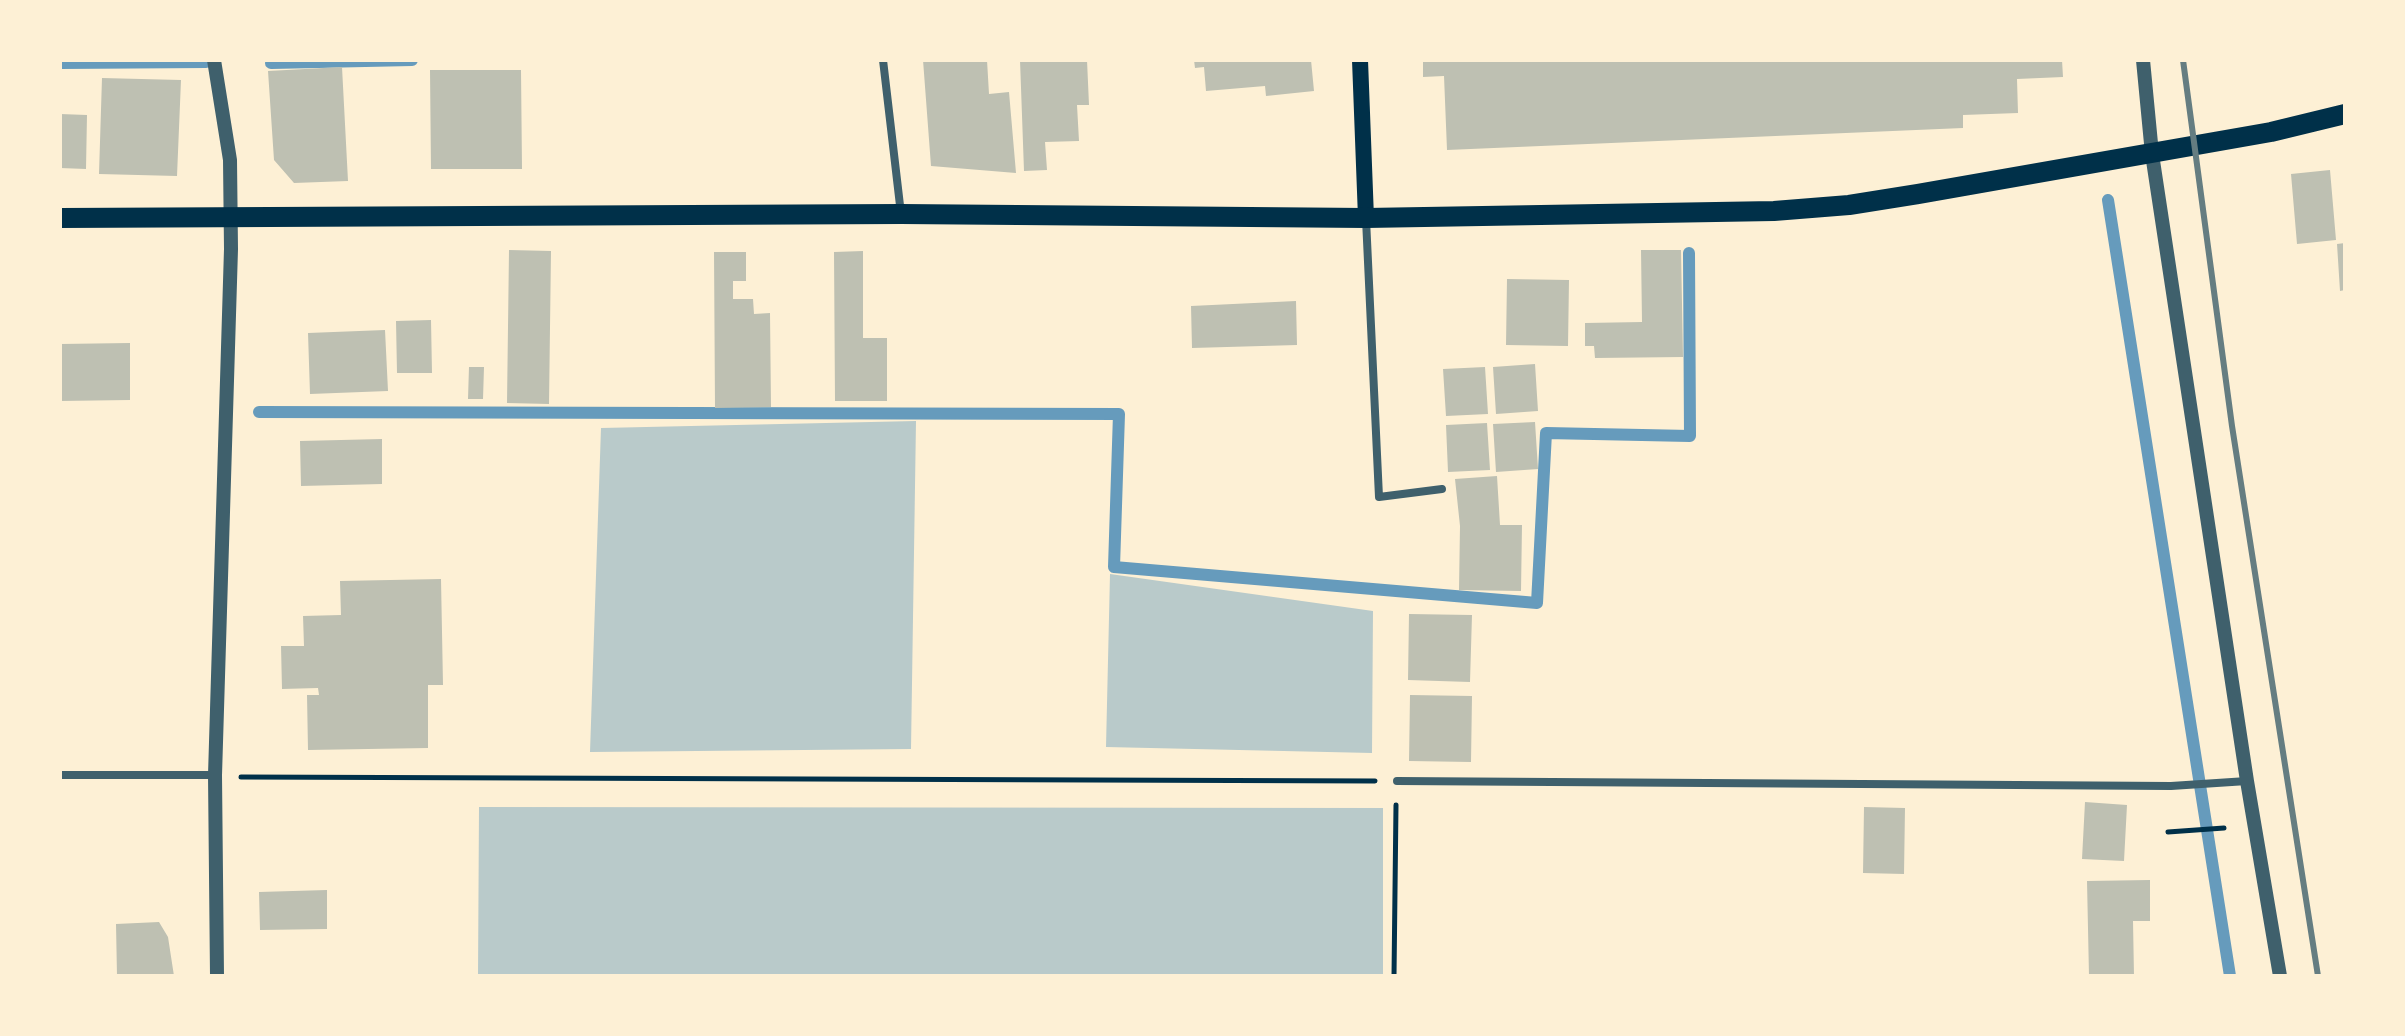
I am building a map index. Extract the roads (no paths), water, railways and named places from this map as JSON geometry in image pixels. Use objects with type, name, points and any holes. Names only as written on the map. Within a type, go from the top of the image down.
[{"type":"main road","points":[[1360,60],[1366,218]]},
{"type":"main road","points":[[60,218],[901,214],[1366,218],[1774,211],[1849,205],[2152,154],[2345,114]]},
{"type":"street","points":[[214,60],[230,160],[231,217],[215,775],[217,976]]},
{"type":"street","points":[[883,60],[901,214]]},
{"type":"street","points":[[2143,60],[2152,154],[2247,781],[2280,976]]},
{"type":"street","points":[[1366,218],[1379,497],[1442,489]]},
{"type":"street","points":[[60,775],[215,775]]},
{"type":"street","points":[[1397,781],[2171,786],[2247,781]]},
{"type":"waterway","points":[[271,63],[412,60]]},
{"type":"waterway","points":[[60,63],[206,62]]},
{"type":"waterway","points":[[2108,200],[2230,976]]},
{"type":"waterway","points":[[259,412],[1119,414],[1114,567],[1537,603],[1546,433],[1690,436],[1689,253]]},
{"type":"railway","points":[[2183,60],[2232,426],[2318,976]]}]
